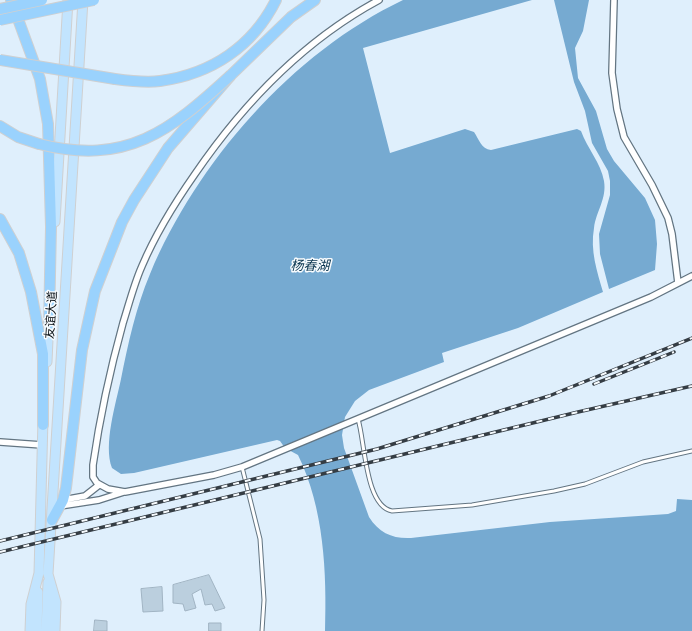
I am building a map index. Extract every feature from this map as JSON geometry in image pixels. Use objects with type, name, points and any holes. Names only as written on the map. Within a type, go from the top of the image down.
[{"type":"highway","points":[[11,0],[40,80],[48,124],[51,227],[49,324]]},
{"type":"highway","points":[[0,9],[42,0]]},
{"type":"highway","points":[[0,20],[94,0]]},
{"type":"highway","points":[[0,60],[114,79],[160,81],[183,76],[208,67],[236,51],[254,35],[267,17],[276,0]]},
{"type":"highway","points":[[0,126],[18,137],[67,150],[89,151],[120,148],[152,136],[197,106],[291,17],[315,0]]},
{"type":"highway","points":[[52,520],[61,503],[66,488],[82,350],[95,291],[122,222],[134,200],[168,148],[231,75]]},
{"type":"highway","points":[[0,219],[19,253],[31,292],[43,354],[43,425]]},
{"type":"main road","name":"友谊大道","points":[[55,631],[56,602],[43,574],[42,445],[68,0]]},
{"type":"main road","name":"友谊大道","points":[[30,631],[31,604],[43,574],[52,520],[56,420],[83,0]]},
{"type":"main road","points":[[37,631],[43,574]]},
{"type":"main road","points":[[43,574],[46,631]]},
{"type":"street","points":[[125,492],[108,489],[99,485],[93,477],[93,465],[106,387],[134,288],[141,267],[160,229],[212,149],[245,108],[272,80],[334,28],[357,12],[379,0]]},
{"type":"street","points":[[614,0],[615,16],[612,67],[617,109],[624,137],[652,185],[668,218],[674,244],[678,283]]},
{"type":"street","points":[[61,503],[99,500],[125,492],[214,475],[242,468],[277,452],[644,300],[692,276]]},
{"type":"street","points":[[0,442],[42,445]]},
{"type":"street","points":[[61,503],[85,496],[99,485]]},
{"type":"lane","points":[[357,420],[370,481],[375,494],[382,507],[392,511],[472,505],[554,492],[585,484],[643,462],[692,451]]},
{"type":"lane","points":[[242,468],[260,539],[264,593],[262,631]]},
{"type":"water","name":"杨春湖","points":[[403,0],[532,0],[363,48],[390,153],[465,129],[474,132],[483,146],[491,150],[577,129],[581,131],[600,168],[605,187],[603,199],[595,222],[593,236],[595,261],[603,292],[518,328],[442,353],[444,362],[369,390],[355,401],[345,417],[342,435],[344,448],[369,517],[377,527],[387,534],[411,538],[550,522],[668,514],[676,511],[677,499],[692,500],[692,631],[325,631],[325,586],[322,541],[313,497],[307,475],[298,455],[285,448],[280,441],[277,440],[134,473],[121,474],[112,468],[109,448],[111,424],[137,312],[150,274],[170,232],[194,191],[221,152],[252,115],[287,80],[323,49],[362,22]]},
{"type":"water","points":[[554,0],[589,0],[583,31],[575,48],[578,78],[596,111],[607,149],[614,161],[645,198],[655,220],[657,244],[655,270],[609,289],[600,254],[599,234],[610,195],[610,181],[608,171],[592,143],[585,111],[574,82]]},
{"type":"building","points":[[209,575],[225,608],[215,611],[212,604],[205,605],[201,589],[192,594],[196,608],[185,611],[183,604],[173,603],[173,585]]},
{"type":"building","points":[[162,587],[163,611],[143,612],[141,589]]},
{"type":"building","points":[[95,620],[107,621],[107,631],[94,631]]},
{"type":"building","points":[[209,623],[221,623],[221,631],[209,631]]},
{"type":"railway","points":[[0,541],[377,449],[549,396],[692,338]]},
{"type":"railway","points":[[594,384],[674,352]]},
{"type":"railway","points":[[0,552],[578,412],[692,386]]}]
